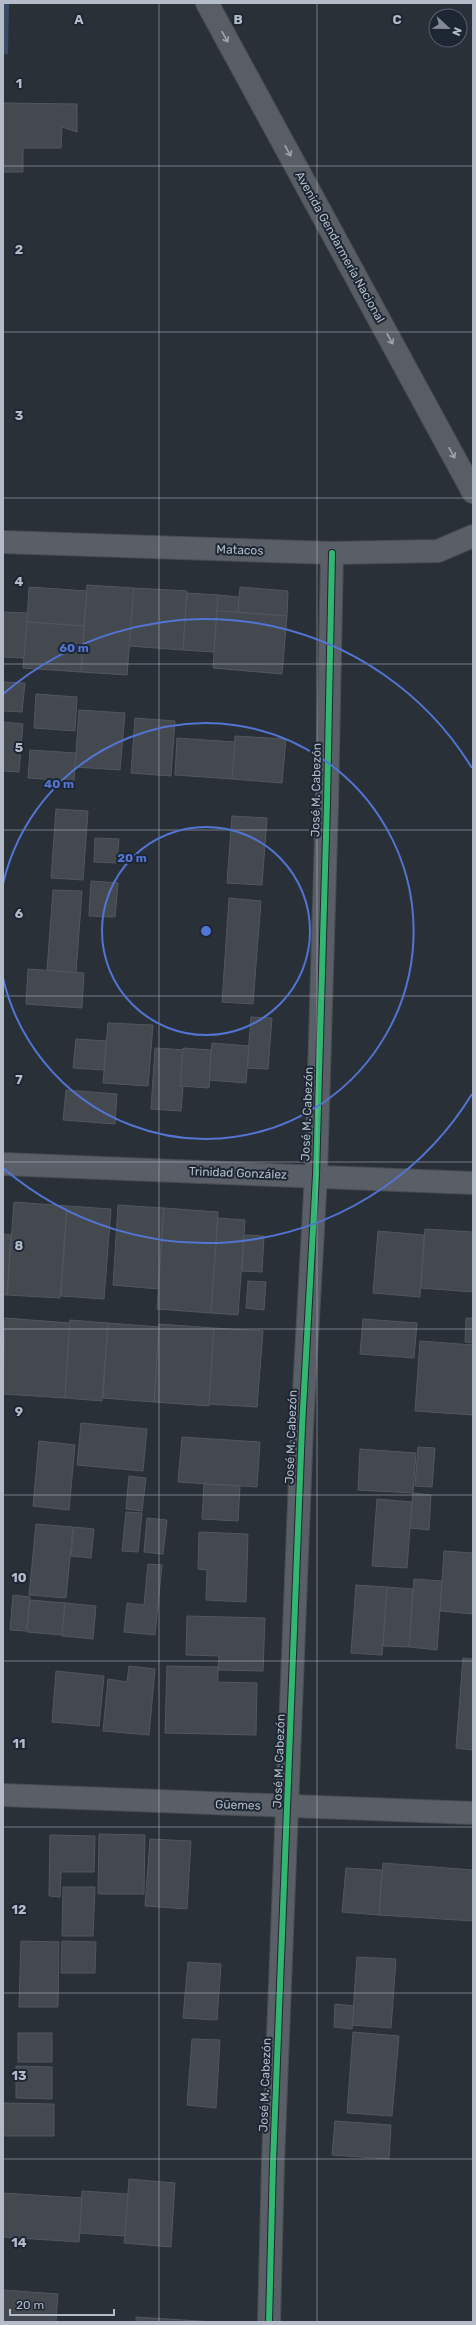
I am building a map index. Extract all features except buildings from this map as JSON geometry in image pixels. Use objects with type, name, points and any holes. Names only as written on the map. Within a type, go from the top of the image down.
[{"type":"main road","name":"Avenida Gendarmería Nacional","points":[[207,3],[473,492]]},
{"type":"street","name":"Matacos","points":[[3,542],[332,553],[438,551],[473,536]]},
{"type":"street","name":"José M. Cabezón","points":[[269,2322],[273,2162],[302,1427],[316,1176],[327,803],[332,553]]},
{"type":"street","name":"Trinidad González","points":[[3,1164],[473,1182]]},
{"type":"street","name":"Güemes","points":[[3,1796],[473,1814]]},
{"type":"water","points":[[3,3],[9,3],[8,54],[3,54]]},
{"type":"cycle path","points":[[269,2322],[273,2162],[302,1427],[316,1175],[327,803],[332,553]]}]
